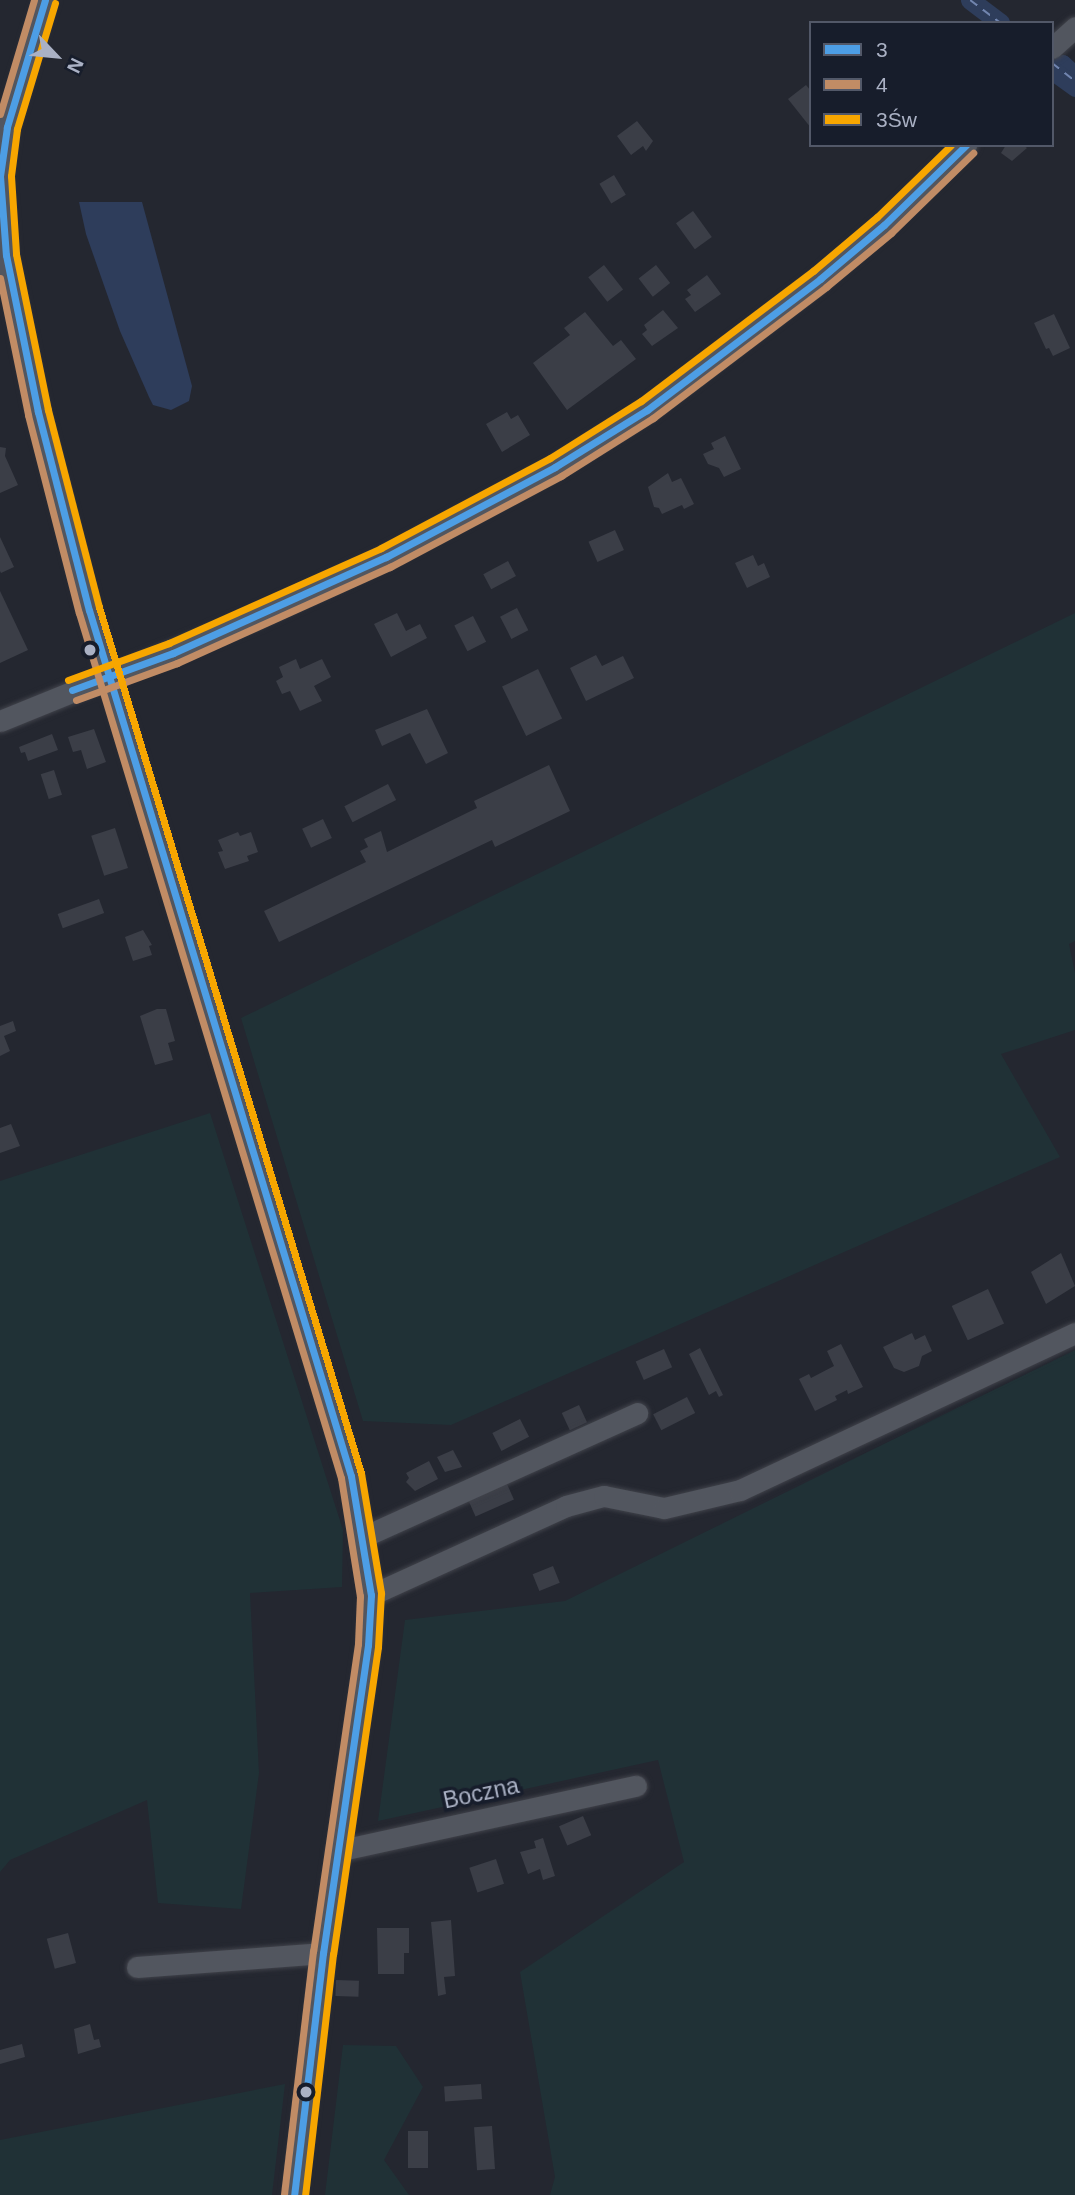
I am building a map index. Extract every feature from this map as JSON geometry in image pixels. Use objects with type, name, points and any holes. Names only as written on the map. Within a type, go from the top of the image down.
[{"type":"street","points":[[45,0],[7,127],[0,176],[6,255],[38,412],[109,674],[351,1476],[363,1537],[370,1595],[368,1645],[323,1953],[294,2195]]},
{"type":"street","points":[[1054,46],[1075,27]]},
{"type":"street","points":[[0,721],[109,674],[173,653],[258,616],[467,516],[555,467],[647,410],[747,333],[884,225],[963,147]]},
{"type":"street","points":[[370,1595],[566,1506],[604,1496],[664,1508],[740,1490],[1075,1333]]},
{"type":"street","points":[[363,1537],[637,1413]]},
{"type":"street","name":"Boczna","points":[[337,1851],[636,1786]]},
{"type":"street","points":[[137,1967],[323,1953]]},
{"type":"shaded area","points":[[1075,613],[1075,941],[1069,944],[1075,973],[1075,1030],[1001,1054],[1060,1157],[451,1425],[363,1421],[241,1018]]},
{"type":"shaded area","points":[[210,1113],[343,1530],[342,1587],[250,1593],[259,1773],[241,1909],[158,1903],[147,1800],[10,1860],[0,1872],[0,1181]]},
{"type":"shaded area","points":[[1075,1350],[1075,2195],[550,2195],[555,2177],[520,1972],[684,1862],[658,1760],[378,1821],[405,1620],[565,1601]]},
{"type":"shaded area","points":[[343,2045],[396,2046],[423,2087],[384,2160],[409,2195],[325,2195]]},
{"type":"shaded area","points":[[285,2084],[272,2195],[0,2195],[0,2140]]},
{"type":"water","points":[[79,202],[142,202],[192,386],[189,401],[171,410],[153,405],[149,397],[120,331],[86,234]]},
{"type":"building","points":[[806,85],[809,89],[809,125],[788,99]]},
{"type":"building","points":[[637,121],[653,141],[646,151],[643,146],[631,155],[617,136]]},
{"type":"building","points":[[1005,147],[1027,148],[1012,161],[1001,153]]},
{"type":"building","points":[[614,175],[626,195],[611,203],[599,184]]},
{"type":"building","points":[[693,211],[712,237],[695,249],[676,223]]},
{"type":"building","points":[[604,265],[623,289],[607,302],[588,277]]},
{"type":"building","points":[[656,265],[670,283],[653,297],[639,279]]},
{"type":"building","points":[[707,275],[721,294],[695,312],[685,299],[691,295],[687,290]]},
{"type":"building","points":[[663,310],[678,328],[652,346],[642,334],[647,330],[644,325]]},
{"type":"building","points":[[585,312],[613,346],[621,340],[636,359],[567,410],[533,363],[570,335],[564,328]]},
{"type":"building","points":[[1054,314],[1070,348],[1053,356],[1049,348],[1046,349],[1034,323]]},
{"type":"building","points":[[507,412],[511,419],[518,415],[530,435],[502,452],[486,424]]},
{"type":"building","points":[[725,436],[741,469],[724,477],[719,468],[708,464],[703,454],[714,449],[711,443]]},
{"type":"building","points":[[0,447],[6,448],[5,456],[18,485],[0,493]]},
{"type":"building","points":[[668,473],[672,482],[681,478],[694,504],[684,509],[682,505],[662,514],[659,508],[654,507],[648,487]]},
{"type":"building","points":[[615,530],[624,550],[597,562],[589,542]]},
{"type":"building","points":[[0,537],[14,567],[1,573],[0,571]]},
{"type":"building","points":[[753,555],[758,566],[764,563],[770,577],[747,588],[735,563]]},
{"type":"building","points":[[508,561],[516,576],[491,589],[483,574]]},
{"type":"building","points":[[0,591],[28,650],[0,663]]},
{"type":"building","points":[[517,608],[528,630],[511,639],[500,617]]},
{"type":"building","points":[[397,613],[406,631],[420,624],[427,638],[391,657],[374,624]]},
{"type":"building","points":[[473,616],[486,642],[467,651],[454,626]]},
{"type":"building","points":[[596,655],[602,666],[623,656],[634,678],[586,701],[570,668]]},
{"type":"building","points":[[296,659],[300,669],[322,659],[331,677],[314,686],[322,701],[300,711],[290,691],[282,694],[276,681],[283,677],[279,667]]},
{"type":"building","points":[[538,669],[562,718],[526,736],[502,687]]},
{"type":"building","points":[[427,709],[448,753],[426,764],[410,733],[382,746],[375,730]]},
{"type":"building","points":[[94,729],[106,762],[87,769],[81,750],[73,752],[68,737]]},
{"type":"building","points":[[52,734],[58,750],[28,761],[25,752],[21,753],[19,747]]},
{"type":"building","points":[[549,765],[570,811],[495,847],[492,840],[279,942],[264,911],[366,862],[360,851],[368,847],[364,839],[381,831],[387,852],[477,808],[474,801]]},
{"type":"building","points":[[54,770],[62,795],[49,799],[41,774]]},
{"type":"building","points":[[388,784],[396,800],[353,822],[344,806]]},
{"type":"building","points":[[323,819],[332,838],[311,848],[302,829]]},
{"type":"building","points":[[115,828],[128,868],[104,876],[91,836]]},
{"type":"building","points":[[238,832],[240,836],[251,832],[258,852],[247,856],[249,861],[225,869],[218,852],[223,851],[218,840]]},
{"type":"building","points":[[99,899],[104,913],[63,928],[58,914]]},
{"type":"building","points":[[143,930],[152,945],[149,946],[152,955],[133,961],[125,937]]},
{"type":"building","points":[[157,1009],[166,1009],[175,1041],[168,1043],[173,1060],[155,1065],[140,1016]]},
{"type":"building","points":[[13,1021],[16,1031],[4,1036],[10,1051],[0,1056],[0,1026]]},
{"type":"building","points":[[11,1124],[20,1146],[0,1153],[0,1128]]},
{"type":"building","points":[[1061,1253],[1075,1286],[1046,1304],[1031,1272]]},
{"type":"building","points":[[988,1289],[1004,1323],[968,1340],[952,1306]]},
{"type":"building","points":[[912,1333],[915,1340],[925,1335],[932,1351],[922,1356],[919,1366],[904,1372],[894,1368],[883,1347]]},
{"type":"building","points":[[841,1344],[863,1387],[835,1396],[837,1400],[815,1411],[799,1379],[809,1374],[811,1378],[834,1366],[827,1351]]},
{"type":"building","points":[[700,1348],[723,1395],[719,1397],[716,1391],[709,1395],[689,1354]]},
{"type":"building","points":[[664,1349],[672,1367],[644,1380],[636,1362]]},
{"type":"building","points":[[687,1397],[695,1413],[661,1430],[653,1414]]},
{"type":"building","points":[[579,1405],[587,1422],[570,1430],[562,1413]]},
{"type":"building","points":[[520,1419],[529,1437],[501,1451],[492,1433]]},
{"type":"building","points":[[453,1450],[462,1467],[445,1472],[437,1457]]},
{"type":"building","points":[[429,1461],[438,1479],[415,1491],[406,1482],[409,1478],[406,1473]]},
{"type":"building","points":[[507,1484],[514,1500],[476,1517],[469,1501]]},
{"type":"building","points":[[553,1566],[560,1583],[539,1591],[533,1574]]},
{"type":"building","points":[[583,1816],[591,1835],[567,1845],[559,1826]]},
{"type":"building","points":[[543,1838],[555,1876],[543,1880],[540,1869],[528,1874],[520,1852],[536,1848],[534,1841]]},
{"type":"building","points":[[496,1859],[504,1884],[477,1892],[469,1868]]},
{"type":"building","points":[[451,1920],[455,1976],[444,1977],[446,1994],[438,1996],[431,1922]]},
{"type":"building","points":[[377,1928],[409,1928],[409,1953],[404,1953],[404,1974],[378,1974]]},
{"type":"building","points":[[68,1933],[76,1963],[55,1969],[47,1939]]},
{"type":"building","points":[[336,1980],[359,1981],[358,1997],[335,1996]]},
{"type":"building","points":[[90,2024],[94,2040],[99,2039],[101,2047],[78,2054],[74,2029]]},
{"type":"building","points":[[22,2044],[25,2057],[0,2064],[0,2050]]},
{"type":"building","points":[[481,2084],[482,2099],[445,2102],[444,2087]]},
{"type":"building","points":[[492,2126],[495,2169],[477,2170],[474,2127]]},
{"type":"building","points":[[408,2131],[428,2131],[428,2168],[408,2168]]},
{"type":"waterway","points":[[970,0],[997,21]]},
{"type":"waterway","points":[[1075,76],[1062,64],[1056,73],[1075,87]]},
{"type":"ferry route","points":[[970,0],[997,21]]},
{"type":"ferry route","points":[[1054,65],[1075,81]]},
{"type":"transit line","name":"4","points":[[0,114],[34,0]]},
{"type":"transit line","name":"3","points":[[45,0],[7,127],[0,176],[6,255],[38,412],[89,610],[351,1476],[371,1595],[368,1645],[323,1953],[294,2195]]},
{"type":"transit line","name":"3Św","points":[[55,3],[17,129],[11,176],[16,254],[48,410],[99,607],[361,1473],[381,1593],[378,1647],[333,1954],[305,2195]]},
{"type":"transit line","name":"3Św","points":[[68,680],[169,643],[381,548],[550,458],[641,401],[813,271],[877,217],[949,147]]},
{"type":"transit line","name":"3","points":[[72,690],[173,653],[386,557],[555,467],[647,410],[820,279],[884,225],[964,147]]},
{"type":"transit line","name":"4","points":[[76,700],[177,663],[390,567],[561,476],[653,418],[826,287],[891,233],[973,153]]},
{"type":"transit line","name":"4","points":[[0,278],[28,415],[79,613],[341,1478],[360,1596],[358,1644],[313,1951],[284,2194]]}]
